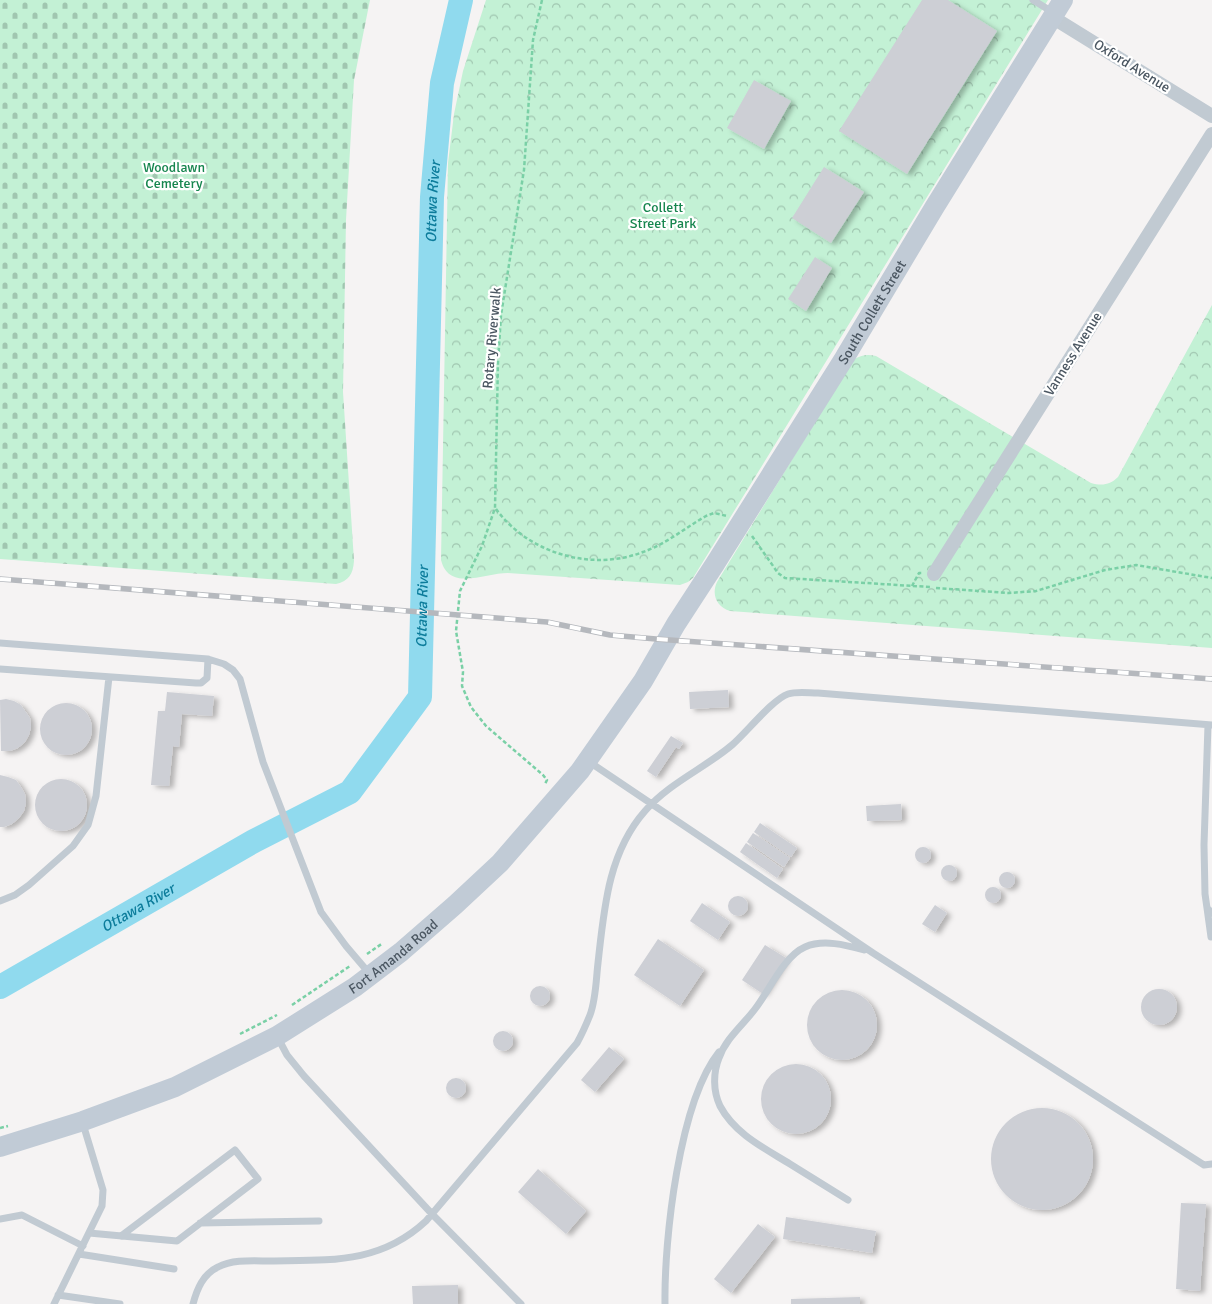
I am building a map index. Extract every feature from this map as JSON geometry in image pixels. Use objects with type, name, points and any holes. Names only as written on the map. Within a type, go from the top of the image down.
[{"type":"street","name":"Oxford Avenue","points":[[1057,10],[1212,116]]},
{"type":"street","name":"South Collett Street","points":[[676,624],[845,357],[934,208],[1057,10]]},
{"type":"street","name":"Vanness Avenue","points":[[934,574],[1212,134]]},
{"type":"street","name":"Fort Amanda Road","points":[[0,1147],[82,1121],[175,1087],[277,1036],[336,1000],[401,952],[500,863],[544,815],[588,760],[643,681],[676,624]]},
{"type":"lane","points":[[1033,0],[1057,10]]},
{"type":"lane","points":[[0,643],[208,659],[224,664],[233,670],[240,679],[263,762],[321,912],[370,975]]},
{"type":"lane","points":[[0,670],[201,682],[208,675],[208,659]]},
{"type":"lane","points":[[0,901],[15,895],[29,886],[73,846],[88,825],[96,796],[109,677]]},
{"type":"lane","points":[[193,1304],[198,1288],[205,1276],[216,1267],[229,1263],[356,1257],[376,1252],[412,1234],[432,1214],[577,1043],[590,1014],[595,991],[603,916],[610,878],[617,857],[634,824],[651,804],[667,790],[696,772],[732,744],[781,698],[795,693],[818,693],[1210,725],[1204,845],[1204,894],[1209,910],[1211,937]]},
{"type":"lane","points":[[588,760],[872,953],[1204,1165],[1212,1164]]},
{"type":"lane","points":[[665,1304],[671,1213],[684,1138],[694,1100],[713,1059],[756,1008],[791,958],[803,947],[811,944],[828,943],[872,953]]},
{"type":"lane","points":[[277,1036],[287,1055],[304,1076],[432,1214],[521,1304]]},
{"type":"lane","points":[[725,1044],[717,1063],[715,1083],[719,1104],[726,1116],[753,1141],[848,1200]]},
{"type":"lane","points":[[54,1304],[102,1206],[103,1190],[82,1121]]},
{"type":"lane","points":[[90,1233],[121,1236],[177,1241],[258,1179],[235,1150],[121,1236]]},
{"type":"lane","points":[[0,1219],[22,1215],[83,1246]]},
{"type":"lane","points":[[199,1224],[319,1221]]},
{"type":"lane","points":[[79,1254],[174,1269]]},
{"type":"lane","points":[[58,1295],[120,1304]]},
{"type":"path","name":"Rotary Riverwalk","points":[[463,672],[456,631],[460,591],[482,546],[495,508],[498,362],[501,315],[524,170],[532,40],[542,0]]},
{"type":"path","points":[[495,508],[505,522],[544,548],[570,557],[593,559],[624,557],[640,553],[653,548],[699,520],[714,513],[721,514],[742,522],[778,573],[785,578],[1009,593],[1036,591],[1105,570],[1136,565],[1212,578]]},
{"type":"green space","name":"Woodlawn Cemetery","points":[[0,0],[370,0],[354,80],[346,220],[343,392],[354,561],[353,570],[344,581],[336,584],[0,559]]},
{"type":"green space","name":"Collett Street Park","points":[[486,0],[1048,0],[693,578],[680,585],[508,573],[460,578],[452,576],[445,570],[441,560],[448,163],[454,114],[463,71]]},
{"type":"green space","points":[[1212,305],[1212,648],[730,611],[722,607],[716,600],[715,587],[717,582],[853,360],[864,355],[876,356],[1091,483],[1106,484],[1118,477]]},
{"type":"building","points":[[922,0],[948,0],[997,31],[907,174],[839,131]]},
{"type":"building","points":[[754,80],[791,101],[764,149],[727,128]]},
{"type":"building","points":[[824,167],[864,192],[831,243],[792,218]]},
{"type":"building","points":[[815,257],[832,268],[806,311],[788,299]]},
{"type":"building","points":[[728,690],[729,707],[690,709],[689,692]]},
{"type":"building","points":[[167,692],[214,696],[212,716],[182,714],[179,747],[173,746],[169,786],[151,785],[158,711],[165,711]]},
{"type":"building","points":[[6,699],[21,705],[30,718],[31,727],[25,742],[18,748],[10,751],[1,751],[0,700]]},
{"type":"building","points":[[66,703],[76,705],[84,711],[90,719],[92,729],[90,739],[84,747],[76,753],[66,755],[56,753],[48,747],[42,739],[40,729],[42,719],[48,711],[56,705]]},
{"type":"building","points":[[671,736],[683,743],[679,749],[676,747],[656,777],[647,771]]},
{"type":"building","points":[[0,775],[16,780],[25,794],[26,803],[24,811],[19,818],[12,824],[4,827],[0,827]]},
{"type":"building","points":[[61,779],[71,781],[79,787],[85,795],[87,805],[85,815],[79,823],[71,829],[61,831],[51,829],[43,823],[37,815],[35,805],[37,795],[43,787],[51,781]]},
{"type":"building","points":[[901,804],[902,820],[867,821],[866,806]]},
{"type":"building","points":[[760,823],[797,848],[791,857],[754,832]]},
{"type":"building","points":[[753,833],[790,858],[784,867],[747,842]]},
{"type":"building","points":[[746,843],[783,869],[777,878],[740,852]]},
{"type":"building","points":[[923,847],[931,855],[923,863],[915,855]]},
{"type":"building","points":[[949,865],[957,873],[949,881],[941,873]]},
{"type":"building","points":[[1007,872],[1015,880],[1007,888],[999,880]]},
{"type":"building","points":[[993,887],[1001,895],[993,903],[985,895]]},
{"type":"building","points":[[738,896],[745,899],[748,906],[745,913],[738,916],[731,913],[728,906],[731,899]]},
{"type":"building","points":[[702,903],[730,922],[718,940],[690,921]]},
{"type":"building","points":[[935,905],[947,913],[935,932],[922,924]]},
{"type":"building","points":[[658,939],[704,970],[680,1006],[634,975]]},
{"type":"building","points":[[765,945],[786,958],[763,994],[742,980]]},
{"type":"building","points":[[540,986],[547,989],[550,996],[547,1003],[540,1006],[533,1003],[530,996],[533,989]]},
{"type":"building","points":[[1159,989],[1166,990],[1172,994],[1176,1000],[1176,1014],[1172,1020],[1166,1024],[1159,1025],[1152,1024],[1146,1020],[1142,1014],[1141,1007],[1142,1000],[1146,994],[1152,990]]},
{"type":"building","points":[[842,990],[855,993],[867,1000],[874,1012],[877,1025],[874,1038],[867,1050],[855,1057],[842,1060],[829,1057],[817,1050],[810,1038],[807,1025],[810,1012],[817,1000],[829,993]]},
{"type":"building","points":[[503,1031],[510,1034],[513,1041],[510,1048],[503,1051],[496,1048],[493,1041],[496,1034]]},
{"type":"building","points":[[609,1047],[624,1059],[595,1092],[581,1080]]},
{"type":"building","points":[[789,1064],[803,1064],[816,1070],[825,1079],[831,1092],[829,1112],[821,1124],[803,1134],[789,1134],[776,1128],[767,1119],[761,1106],[761,1092],[767,1079],[776,1070]]},
{"type":"building","points":[[456,1078],[463,1081],[466,1088],[463,1095],[456,1098],[449,1095],[446,1088],[449,1081]]},
{"type":"building","points":[[1042,1108],[1061,1112],[1078,1123],[1089,1140],[1093,1159],[1089,1178],[1078,1195],[1061,1206],[1042,1210],[1023,1206],[1006,1195],[995,1178],[991,1159],[995,1140],[1006,1123],[1023,1112]]},
{"type":"building","points":[[538,1169],[586,1211],[566,1234],[518,1192]]},
{"type":"building","points":[[1181,1203],[1206,1204],[1200,1291],[1176,1289]]},
{"type":"building","points":[[786,1217],[876,1231],[872,1253],[783,1239]]},
{"type":"building","points":[[758,1224],[775,1237],[731,1293],[714,1279]]},
{"type":"building","points":[[458,1285],[458,1304],[413,1304],[412,1286]]},
{"type":"building","points":[[860,1297],[860,1304],[791,1304],[791,1299]]},
{"type":"waterway","name":"Ottawa River","points":[[0,987],[254,841],[350,792],[420,697],[432,197],[442,83],[461,0]]},
{"type":"railway","points":[[0,579],[547,622],[610,635],[656,639],[1212,679]]}]
